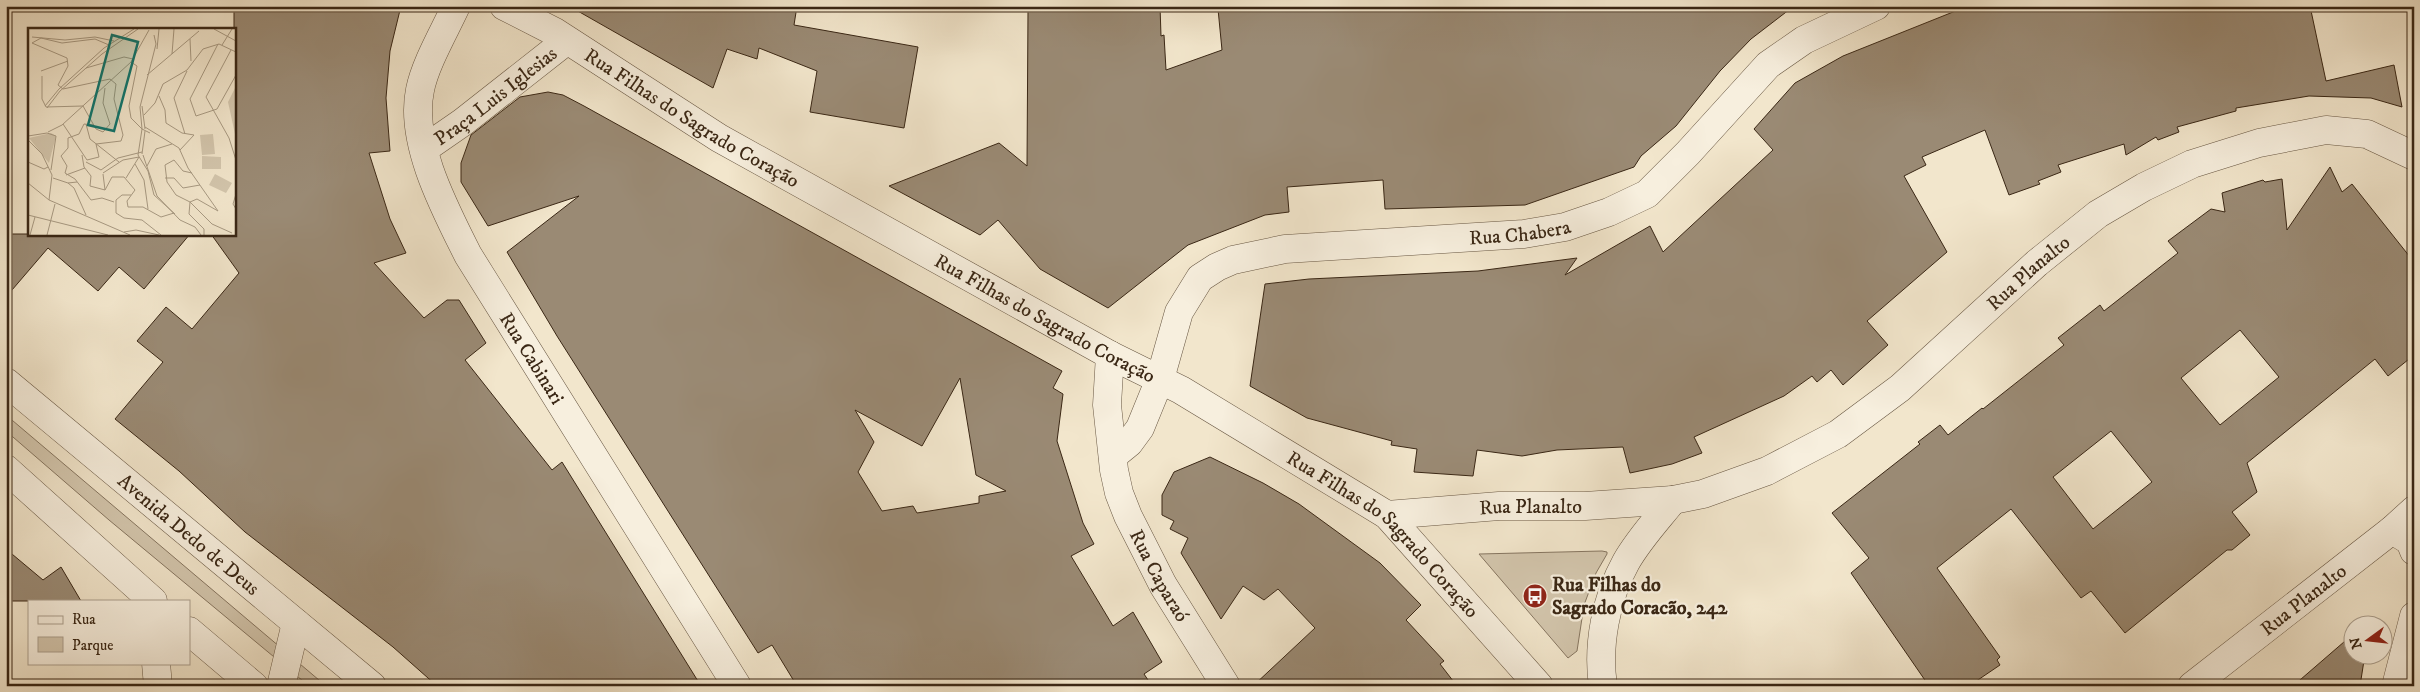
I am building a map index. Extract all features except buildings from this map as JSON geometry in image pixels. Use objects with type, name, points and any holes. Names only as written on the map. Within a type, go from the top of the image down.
[{"type":"street","name":"Rua Cabinari","points":[[456,6],[420,88],[417,115],[424,149],[446,211],[468,255],[737,686]]},
{"type":"street","name":"Rua Filhas do Sagrado Coração","points":[[504,6],[561,37],[720,138],[1110,355],[1181,390],[1387,515],[1539,686]]},
{"type":"street","points":[[546,6],[561,37]]},
{"type":"street","name":"Rua Chabera","points":[[1160,379],[1179,312],[1200,278],[1217,267],[1233,260],[1286,248],[1524,234],[1565,227],[1608,212],[1647,194],[1688,153],[1768,65],[1804,40],[1876,6]]},
{"type":"street","name":"Praça Luis Iglesias","points":[[424,149],[463,122],[561,37]]},
{"type":"street","name":"Rua Planalto","points":[[1387,515],[1499,506],[1585,506],[1673,500],[1703,494],[1767,470],[1838,434],[1900,388],[2036,263],[2098,214],[2144,187],[2192,164],[2259,143],[2326,130],[2366,134],[2414,156]]},
{"type":"street","name":"Rua Caparaó","points":[[1110,355],[1107,405],[1119,493],[1128,516],[1163,585],[1226,686]]},
{"type":"street","points":[[1114,456],[1140,428],[1160,379]]},
{"type":"street","name":"Avenida Dedo de Deus","points":[[6,382],[372,686]]},
{"type":"street","points":[[6,470],[151,600]]},
{"type":"street","points":[[1603,686],[1602,631],[1612,596],[1626,562],[1673,500]]},
{"type":"street","name":"Rua Planalto","points":[[2192,686],[2392,530],[2414,510]]},
{"type":"street","points":[[2392,530],[2410,541],[2414,551]]},
{"type":"street","points":[[2396,686],[2414,616]]},
{"type":"street","points":[[281,686],[296,623]]},
{"type":"street","points":[[190,632],[254,686]]},
{"type":"street","points":[[156,664],[158,686]]},
{"type":"green space","points":[[6,415],[326,686],[309,686],[109,520],[6,431]]},
{"type":"green space","points":[[1607,552],[1607,554],[1596,573],[1584,605],[1577,651],[1568,658],[1479,554]]},
{"type":"place","name":"Rua Filhas do Sagrado Coracão, 242","points":[[1535,596]]}]
